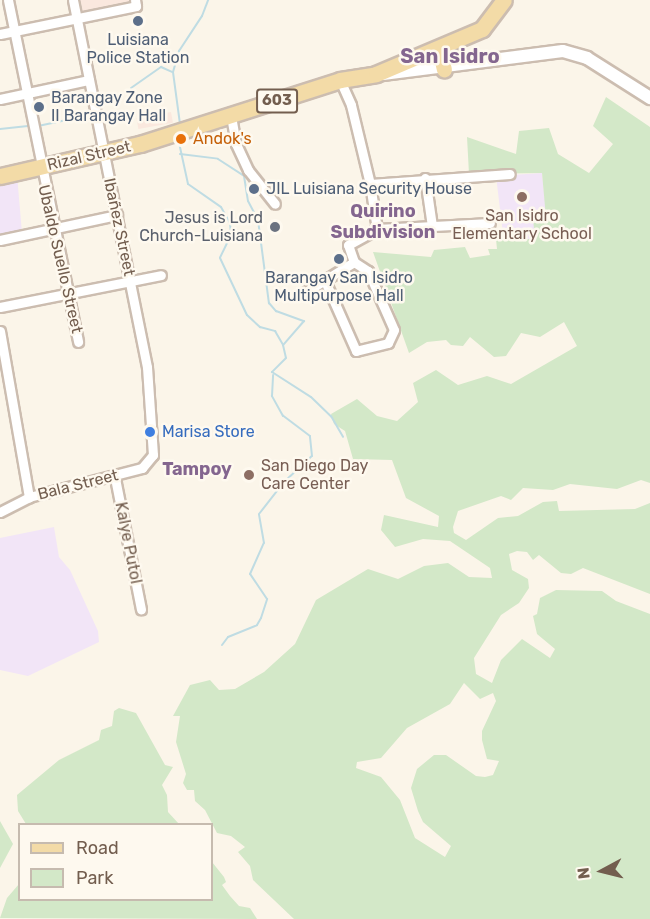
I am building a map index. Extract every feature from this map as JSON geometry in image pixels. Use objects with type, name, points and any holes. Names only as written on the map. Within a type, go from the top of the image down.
[{"type":"main road","name":"603","points":[[231,116],[340,80],[376,74],[439,48],[482,29],[504,0]]},
{"type":"main road","points":[[439,48],[444,69]]},
{"type":"main road","name":"Rizal Street","points":[[0,176],[178,133],[231,116]]},
{"type":"street","name":"Ubaldo Suello Street","points":[[8,0],[52,228],[78,342]]},
{"type":"street","name":"Ibañez Street","points":[[73,0],[147,367],[153,455]]},
{"type":"street","points":[[0,34],[136,3]]},
{"type":"street","points":[[376,74],[444,69],[573,52],[650,98]]},
{"type":"street","points":[[0,99],[89,80]]},
{"type":"street","points":[[340,80],[351,105],[370,184],[377,229]]},
{"type":"street","points":[[231,116],[236,144],[248,170],[275,204]]},
{"type":"street","points":[[370,184],[425,178],[510,174]]},
{"type":"street","points":[[425,178],[432,226]]},
{"type":"street","points":[[0,240],[117,215]]},
{"type":"street","points":[[325,280],[356,351],[388,343],[394,330],[368,271],[354,262],[348,246],[377,229],[490,223]]},
{"type":"street","points":[[304,293],[354,262]]},
{"type":"street","points":[[0,307],[161,275]]},
{"type":"street","points":[[0,331],[29,497]]},
{"type":"street","name":"Bala Street","points":[[0,512],[29,497],[115,477],[142,468],[153,455]]},
{"type":"street","name":"Kalye Putol","points":[[115,477],[141,609]]},
{"type":"shaded area","points":[[74,0],[134,0],[135,3],[78,15]]},
{"type":"shaded area","points":[[171,112],[173,123],[138,129],[137,118]]},
{"type":"shaded area","name":"San Isidro Elementary School","points":[[542,173],[547,218],[535,239],[504,242],[496,176]]},
{"type":"shaded area","points":[[17,175],[22,233],[0,238],[0,179]]},
{"type":"shaded area","points":[[54,527],[59,557],[70,570],[98,631],[99,642],[28,676],[0,670],[0,538]]},
{"type":"green space","points":[[606,97],[650,127],[650,483],[641,480],[617,489],[570,484],[553,490],[523,488],[511,500],[501,496],[458,511],[453,527],[454,533],[466,540],[498,518],[518,516],[543,502],[557,501],[559,511],[635,509],[650,503],[650,594],[583,568],[571,574],[561,573],[539,555],[533,560],[527,552],[517,551],[509,554],[512,570],[528,579],[529,588],[519,603],[501,615],[474,658],[476,674],[492,683],[501,660],[522,639],[550,658],[555,649],[537,634],[533,616],[537,614],[540,598],[556,590],[602,591],[616,601],[650,614],[650,919],[294,919],[253,880],[250,866],[238,852],[245,847],[231,836],[217,833],[205,810],[195,801],[194,790],[187,790],[183,783],[186,774],[176,742],[180,716],[173,716],[190,685],[210,680],[219,690],[235,689],[264,672],[295,644],[316,600],[368,569],[398,579],[424,566],[448,563],[469,577],[492,578],[490,568],[450,541],[423,539],[395,547],[381,530],[384,515],[438,527],[439,516],[406,498],[392,460],[353,459],[345,431],[334,424],[331,414],[357,399],[377,416],[397,421],[418,402],[413,383],[436,370],[458,385],[487,376],[511,384],[577,346],[564,322],[540,337],[521,333],[506,356],[494,357],[470,337],[463,346],[451,345],[446,340],[427,342],[409,353],[373,252],[431,257],[434,250],[465,247],[470,258],[490,255],[488,249],[497,249],[496,239],[535,239],[533,219],[546,218],[542,173],[469,174],[467,137],[516,154],[519,131],[549,128],[558,154],[589,173],[613,144],[593,126]],"holes":[[[464,683],[480,699],[493,693],[496,701],[482,731],[487,759],[499,761],[493,775],[476,776],[446,755],[434,755],[417,769],[411,788],[423,822],[451,846],[445,857],[415,838],[400,800],[381,777],[356,768],[357,762],[381,758],[407,728],[450,704]]]},
{"type":"green space","points":[[119,708],[136,713],[165,765],[173,767],[162,785],[167,795],[168,812],[178,823],[25,823],[18,811],[17,795],[59,760],[99,740],[101,730],[112,726],[114,711]]},
{"type":"green space","points":[[0,821],[13,844],[0,868]]},
{"type":"green space","points":[[213,863],[224,877],[226,882],[222,885],[230,896],[239,906],[250,908],[257,919],[0,918],[7,898],[18,885],[18,901],[213,901]]},
{"type":"waterway","points":[[180,124],[173,72],[179,51],[202,16],[208,0]]},
{"type":"waterway","points":[[131,88],[161,67],[172,72]]},
{"type":"waterway","points":[[38,126],[77,118],[78,113],[91,111]]},
{"type":"waterway","points":[[0,129],[28,126]]},
{"type":"waterway","points":[[178,138],[188,184],[221,207],[230,223],[231,235],[220,258],[247,315],[260,327],[275,331],[283,345]]},
{"type":"waterway","points":[[180,154],[218,159],[244,176],[248,201],[258,220],[269,303],[276,311],[304,321],[283,345],[286,358],[272,372],[311,397],[331,416],[343,437]]},
{"type":"waterway","points":[[222,645],[228,637],[257,625],[261,618],[267,599],[250,574],[264,543],[259,514],[284,482],[312,456],[310,436],[283,416],[272,396],[273,375]]},
{"type":"place","name":"Luisiana Police Station","points":[[138,21]]},
{"type":"place","name":"Barangay Zone II Barangay Hall","points":[[39,107]]},
{"type":"place","name":"Andok's","points":[[181,139]]},
{"type":"place","name":"JIL Luisiana Security House","points":[[254,189]]},
{"type":"place","name":"San Isidro Elementary School","points":[[522,197]]},
{"type":"place","name":"Jesus is Lord Church-Luisiana","points":[[275,227]]},
{"type":"place","name":"Barangay San Isidro Multipurpose Hall","points":[[339,259]]},
{"type":"place","name":"Marisa Store","points":[[150,432]]},
{"type":"place","name":"San Diego Day Care Center","points":[[249,475]]},
{"type":"district","name":"San Isidro","points":[[450,56]]},
{"type":"district","name":"Quirino Subdivision","points":[[383,222]]},
{"type":"district","name":"Tampoy","points":[[197,469]]}]
